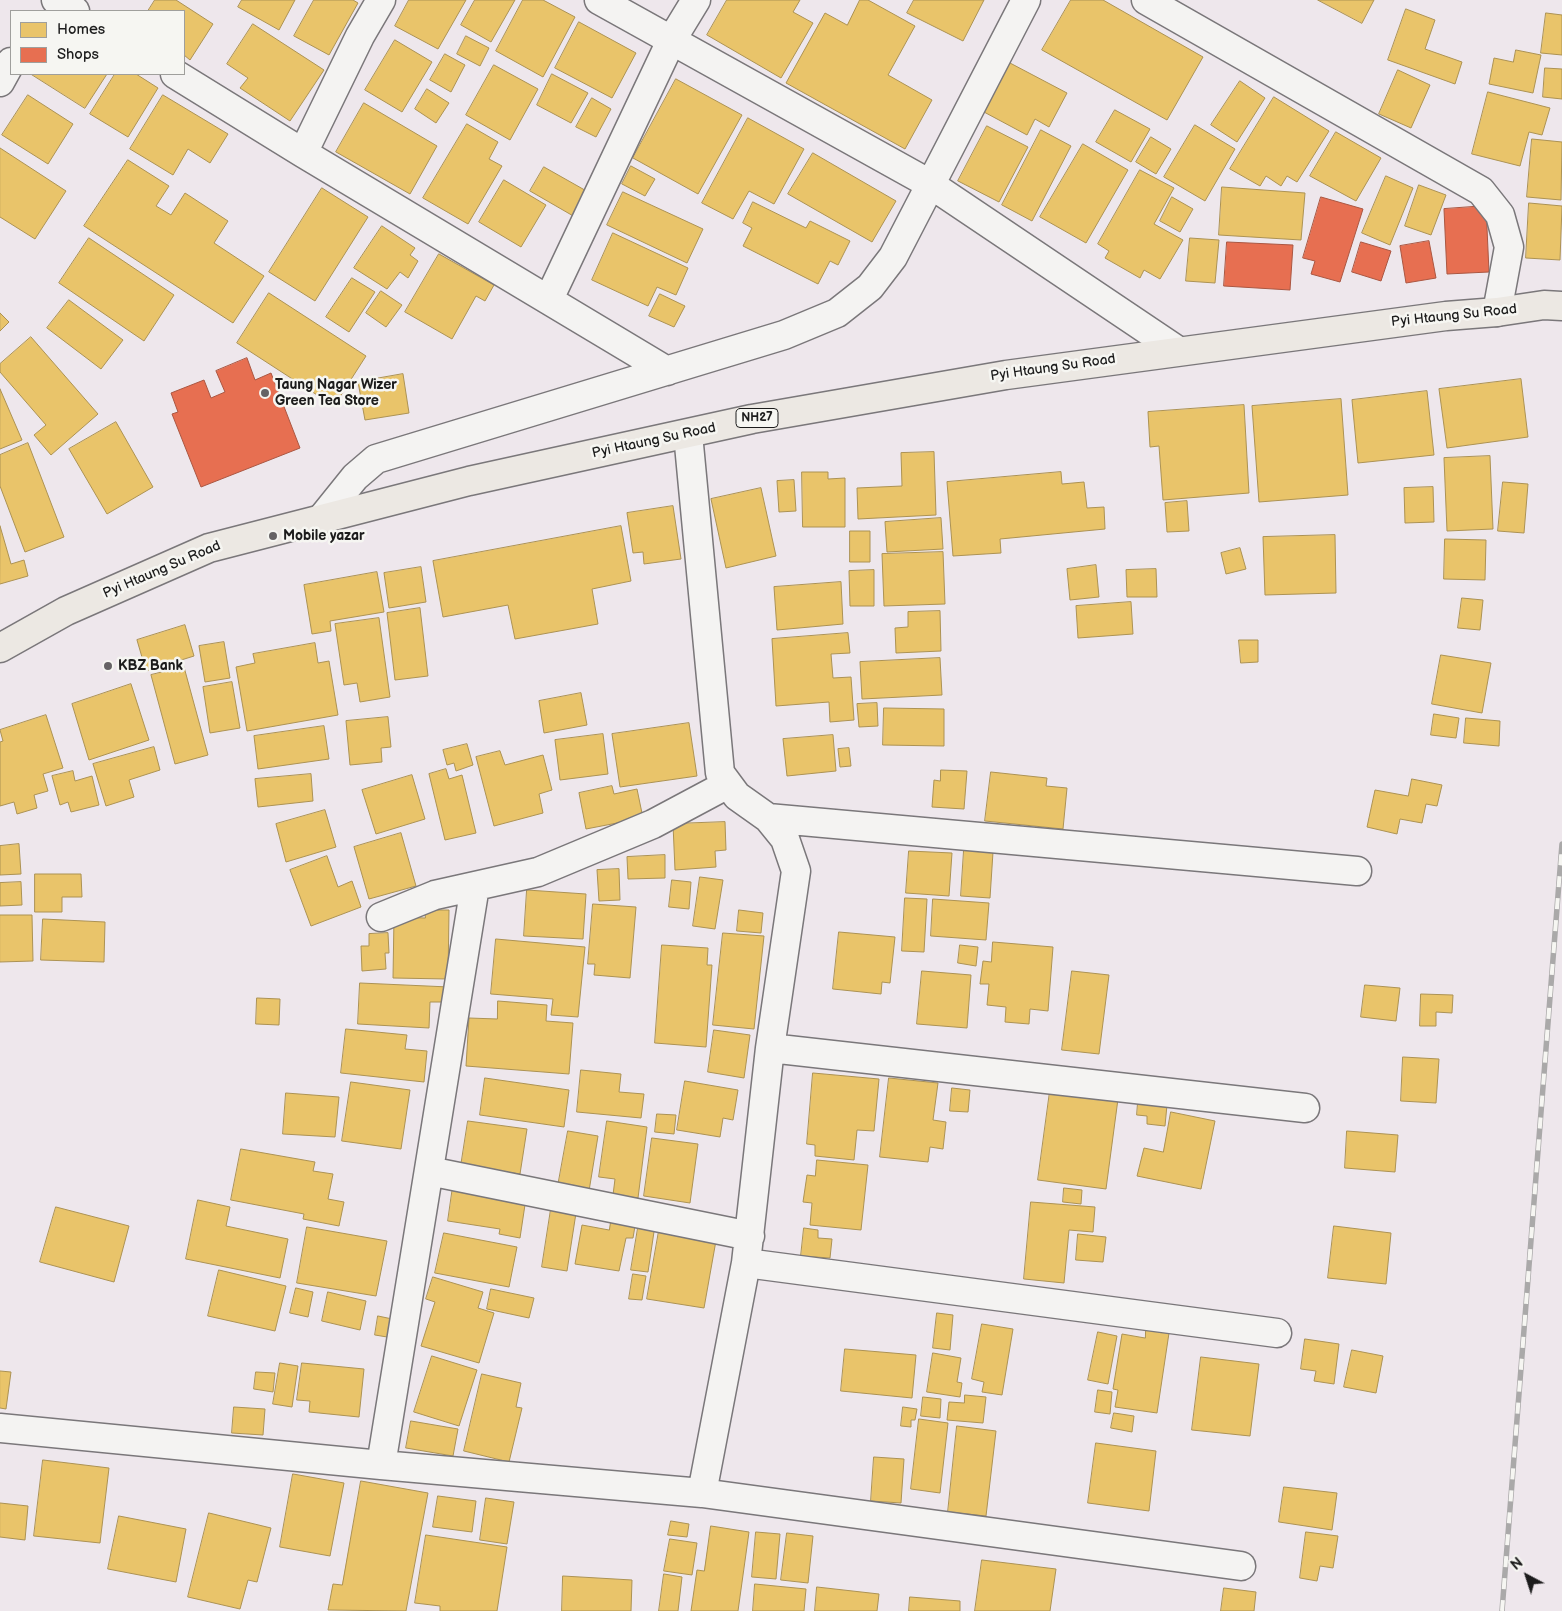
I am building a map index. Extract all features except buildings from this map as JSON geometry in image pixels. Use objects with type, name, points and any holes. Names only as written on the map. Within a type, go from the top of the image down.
[{"type":"highway","name":"Pyi Htaung Su Road","points":[[0,648],[66,611],[209,548],[469,480],[752,419],[1006,374],[1446,316],[1553,306]]},
{"type":"street","points":[[56,0],[73,10]]},
{"type":"street","points":[[303,153],[360,36],[381,0]]},
{"type":"street","points":[[599,0],[930,184],[1177,350]]},
{"type":"street","points":[[549,299],[671,41],[696,0]]},
{"type":"street","points":[[322,518],[356,477],[376,459],[784,335],[837,313],[870,287],[893,257],[1026,0]]},
{"type":"street","points":[[1146,0],[1481,191],[1500,215],[1509,246],[1497,312]]},
{"type":"street","points":[[0,82],[10,64]]},
{"type":"street","points":[[177,75],[667,371]]},
{"type":"street","points":[[688,434],[720,773],[737,796],[768,818],[785,839],[796,871],[770,1048],[748,1249],[702,1493]]},
{"type":"street","points":[[381,917],[435,895],[538,872],[653,824],[728,784]]},
{"type":"street","points":[[768,818],[1356,871]]},
{"type":"street","points":[[381,1465],[475,886]]},
{"type":"street","points":[[770,1048],[1305,1108]]},
{"type":"street","points":[[429,1171],[748,1249],[1277,1333]]},
{"type":"street","points":[[0,1428],[381,1465],[702,1493],[1241,1566]]},
{"type":"railway","points":[[1502,1611],[1562,844]]},
{"type":"place","name":"Taung Nagar Wizer Green Tea Store","points":[[265,393]]},
{"type":"place","name":"Mobile yazar","points":[[273,536]]},
{"type":"place","name":"KBZ Bank","points":[[108,666]]}]
